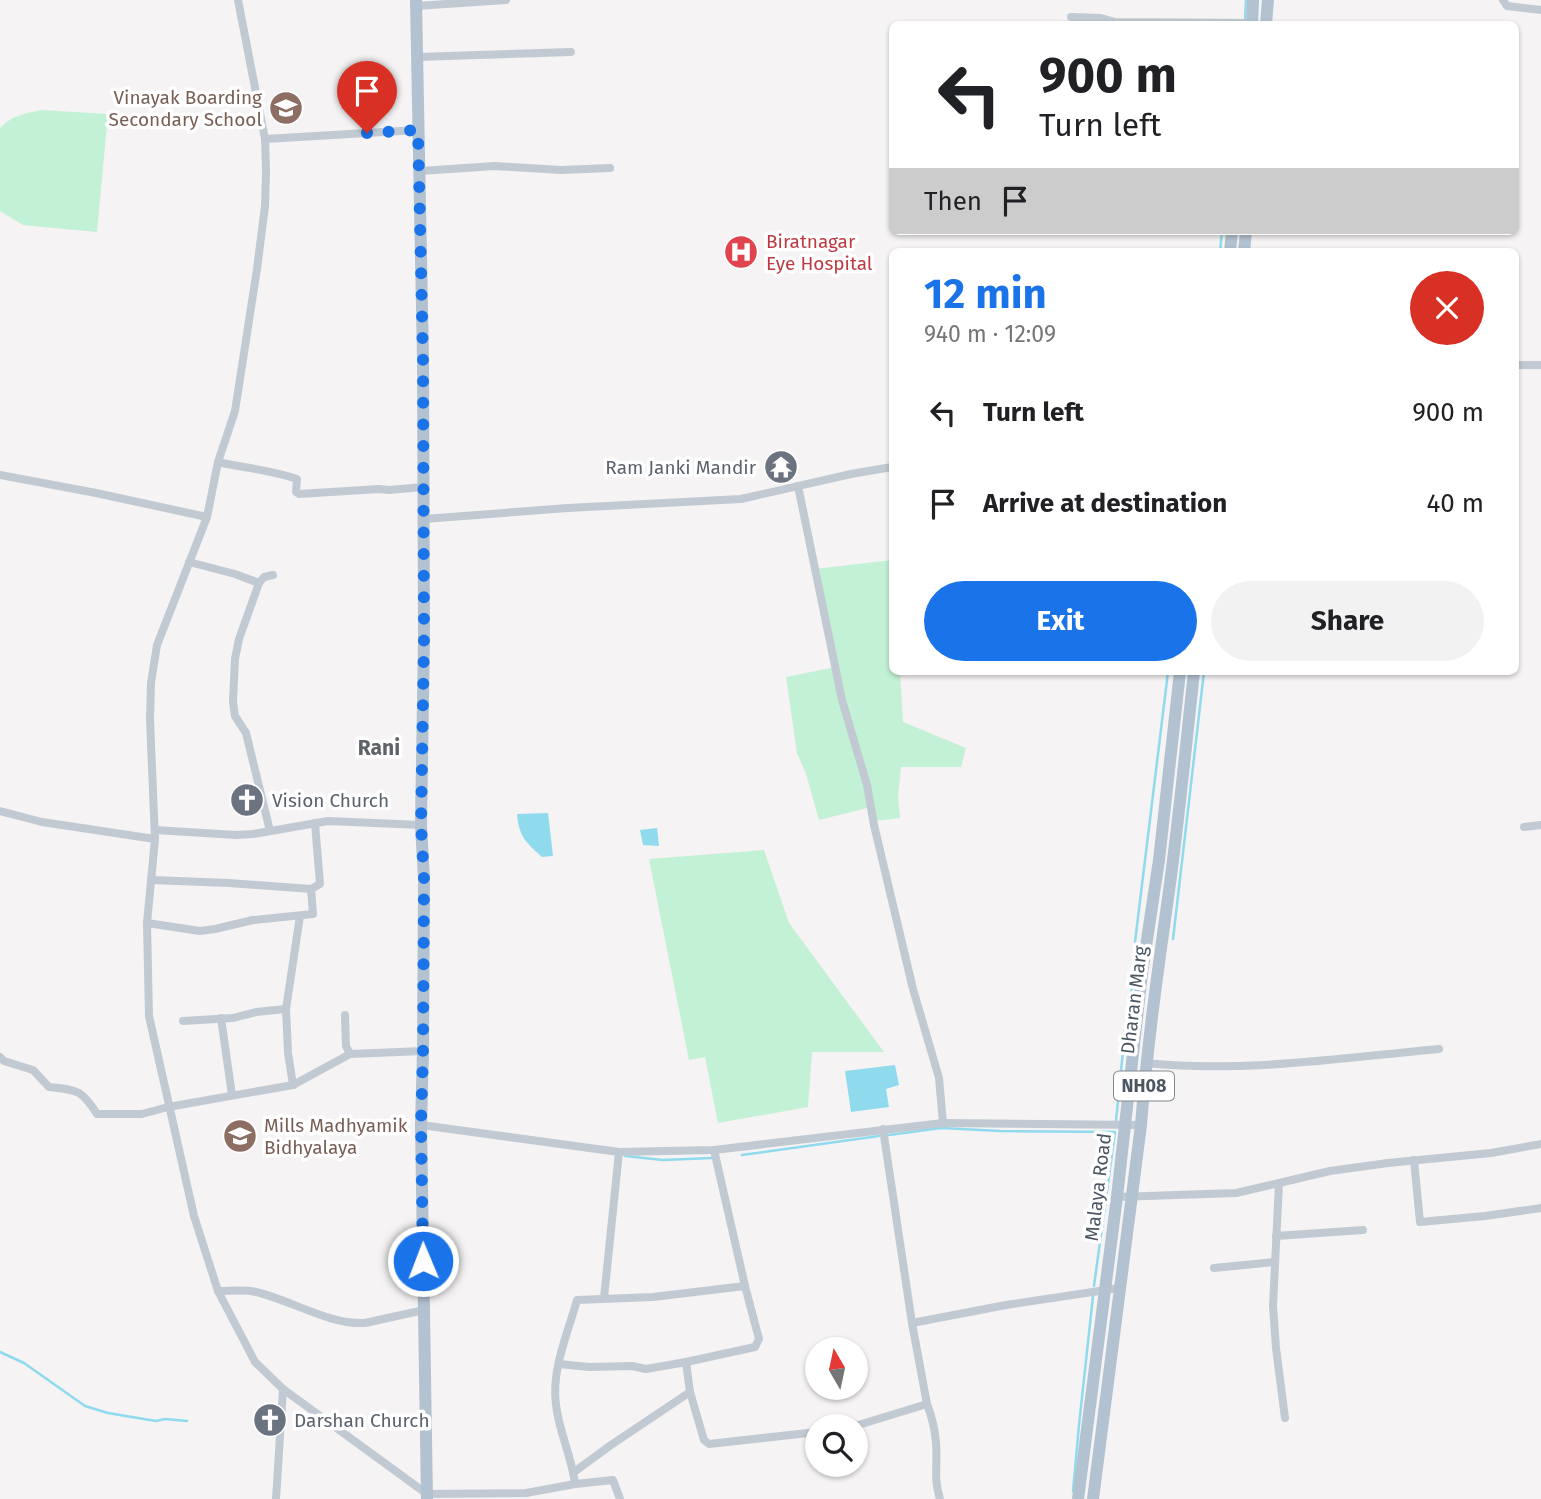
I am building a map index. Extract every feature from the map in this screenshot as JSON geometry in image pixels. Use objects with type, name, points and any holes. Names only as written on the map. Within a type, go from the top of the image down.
[{"type":"main road","points":[[1252,21],[1254,0]]},
{"type":"main road","points":[[1266,21],[1268,0]]},
{"type":"main road","points":[[416,3],[424,519],[421,1125],[424,1310],[432,1497]]},
{"type":"main road","name":"Malaya Road","points":[[1078,1499],[1126,1125],[1131,1063],[1159,860],[1180,675]]},
{"type":"main road","name":"Dharan Marg","points":[[1093,1499],[1141,1125],[1146,1063],[1172,871],[1194,675]]},
{"type":"street","points":[[238,0],[265,139],[265,206],[257,269],[235,411],[218,462],[206,517],[157,645],[151,683],[150,741],[155,834],[147,923],[149,1016],[194,1216],[218,1291],[255,1362],[283,1389],[432,1497],[526,1493],[613,1480],[620,1499]]},
{"type":"street","points":[[416,3],[506,0]]},
{"type":"street","points":[[1503,0],[1507,6],[1541,10]]},
{"type":"street","points":[[1071,17],[1112,21]]},
{"type":"street","points":[[417,57],[571,52]]},
{"type":"street","points":[[265,139],[418,130]]},
{"type":"street","points":[[420,171],[495,166],[561,170],[610,168]]},
{"type":"street","points":[[1519,365],[1541,365]]},
{"type":"street","points":[[218,462],[277,472],[297,479],[296,492],[299,494],[423,487]]},
{"type":"street","points":[[424,519],[741,499],[889,468]]},
{"type":"street","points":[[0,475],[206,517]]},
{"type":"street","points":[[798,486],[842,700],[867,785],[913,989],[939,1078],[943,1123]]},
{"type":"street","points":[[189,562],[259,583]]},
{"type":"street","points":[[270,831],[246,733],[235,716],[233,690],[239,639],[259,583],[264,576],[273,575]]},
{"type":"street","points":[[0,811],[42,822],[155,834],[236,835],[328,821],[421,825]]},
{"type":"street","points":[[151,880],[311,889],[320,884],[316,823]]},
{"type":"street","points":[[1524,827],[1541,825]]},
{"type":"street","points":[[147,923],[200,931],[253,919],[313,914],[311,889]]},
{"type":"street","points":[[293,1085],[286,1009],[300,916]]},
{"type":"street","points":[[183,1021],[233,1018],[286,1009]]},
{"type":"street","points":[[345,1015],[346,1046],[350,1054]]},
{"type":"street","points":[[221,1018],[232,1095]]},
{"type":"street","points":[[1146,1063],[1182,1066],[1308,1063],[1439,1049]]},
{"type":"street","points":[[0,1057],[33,1070],[49,1087],[72,1090],[86,1096],[97,1114],[142,1114],[293,1085],[350,1054],[423,1051]]},
{"type":"street","points":[[421,1125],[619,1152],[714,1150],[943,1123],[1141,1125]]},
{"type":"street","points":[[883,1129],[912,1323],[927,1404],[934,1422],[937,1445],[936,1487],[940,1499]]},
{"type":"street","points":[[1117,1197],[1236,1194],[1330,1171],[1491,1153],[1541,1144]]},
{"type":"street","points":[[559,1364],[589,1367],[632,1366],[646,1369],[755,1347],[759,1339],[714,1150]]},
{"type":"street","points":[[604,1298],[619,1152]]},
{"type":"street","points":[[1414,1160],[1420,1222],[1541,1208]]},
{"type":"street","points":[[1279,1183],[1273,1306],[1285,1418]]},
{"type":"street","points":[[1276,1236],[1363,1230]]},
{"type":"street","points":[[1214,1268],[1275,1262]]},
{"type":"street","points":[[575,1484],[574,1472],[560,1430],[555,1403],[555,1382],[577,1300],[653,1297],[745,1286]]},
{"type":"street","points":[[912,1323],[1119,1287]]},
{"type":"street","points":[[218,1291],[255,1291],[355,1323],[424,1310]]},
{"type":"street","points":[[686,1362],[690,1392],[704,1440],[709,1444],[805,1433]]},
{"type":"street","points":[[276,1499],[283,1389]]},
{"type":"street","points":[[574,1472],[690,1392]]},
{"type":"street","points":[[868,1422],[927,1404]]},
{"type":"green space","points":[[41,110],[108,114],[97,232],[23,225],[0,211],[0,128],[14,118]]},
{"type":"green space","points":[[889,560],[889,675],[900,675],[903,722],[966,748],[961,767],[901,767],[898,796],[900,818],[874,821],[871,807],[819,820],[797,753],[786,677],[836,667],[815,569]]},
{"type":"green space","points":[[764,850],[789,923],[884,1052],[812,1052],[808,1107],[718,1123],[705,1057],[689,1060],[649,859]]},
{"type":"water","points":[[548,813],[553,856],[542,857],[524,838],[517,814]]},
{"type":"water","points":[[657,828],[659,846],[643,845],[640,830]]},
{"type":"water","points":[[895,1065],[899,1085],[886,1089],[889,1107],[851,1112],[845,1071]]},
{"type":"waterway","points":[[1245,21],[1246,0]]},
{"type":"waterway","points":[[1220,248],[1222,235]]},
{"type":"waterway","points":[[1116,1121],[1168,675]]},
{"type":"waterway","points":[[1173,939],[1204,675]]},
{"type":"waterway","points":[[889,1135],[941,1128],[1115,1132],[1094,1286]]},
{"type":"waterway","points":[[742,1155],[879,1136]]},
{"type":"waterway","points":[[625,1156],[663,1160],[712,1158]]},
{"type":"waterway","points":[[1073,1491],[1093,1296]]},
{"type":"waterway","points":[[0,1352],[24,1363],[85,1406],[156,1421],[187,1421]]},
{"type":"place","name":"Vinayak Boarding Secondary School","points":[[286,108]]},
{"type":"place","name":"Biratnagar Eye Hospital","points":[[741,252]]},
{"type":"place","name":"Ram Janki Mandir","points":[[781,467]]},
{"type":"place","name":"Vision Church","points":[[247,800]]},
{"type":"place","name":"Mills Madhyamik Bidhyalaya","points":[[240,1136]]},
{"type":"place","name":"Darshan Church","points":[[270,1420]]},
{"type":"district","name":"Rani","points":[[379,748]]},
{"type":"route","points":[[367,133],[418,130],[423,360],[423,1261]]}]
